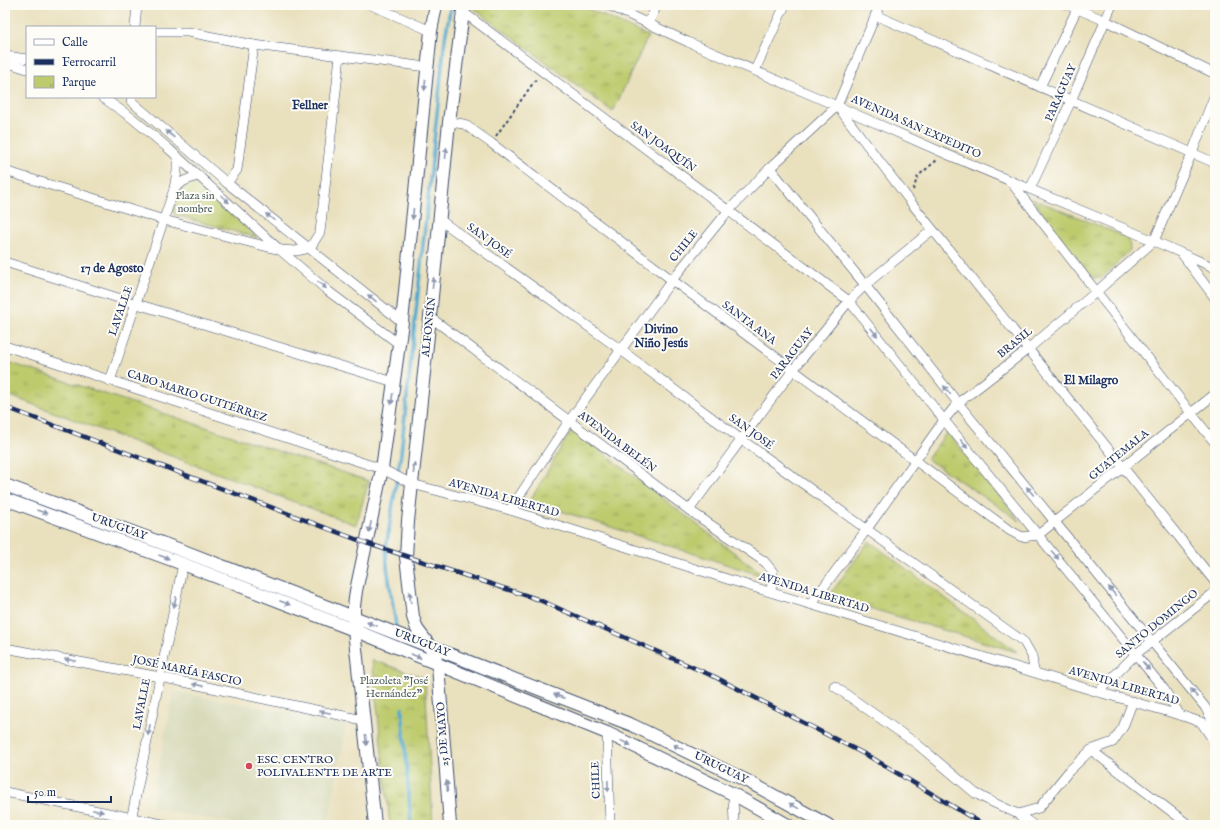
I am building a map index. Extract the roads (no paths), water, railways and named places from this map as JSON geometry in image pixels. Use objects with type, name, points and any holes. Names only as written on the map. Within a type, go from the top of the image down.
[{"type":"street","points":[[135,26],[137,5]]},
{"type":"street","points":[[371,5],[431,31]]},
{"type":"street","points":[[375,825],[354,630],[356,591],[387,471],[394,382],[402,322],[427,66],[436,5]]},
{"type":"street","name":"AVENIDA SAN EXPEDITO","points":[[608,5],[688,42],[946,154],[1215,268]]},
{"type":"street","points":[[648,24],[657,5]]},
{"type":"street","points":[[755,70],[785,5]]},
{"type":"street","name":"CHILE","points":[[510,510],[569,421],[672,280],[729,210],[770,168],[837,106],[880,5]]},
{"type":"street","points":[[1068,5],[1106,21],[1215,74]]},
{"type":"street","name":"PARAGUAY","points":[[1030,189],[1071,101],[1112,5]]},
{"type":"street","name":"SAN JOAQUÍN","points":[[464,8],[541,72],[729,210],[849,301],[944,420],[1164,689],[1180,715]]},
{"type":"street","name":"ALFONSÍN","points":[[429,645],[417,629],[413,617],[407,575],[406,557],[409,483],[430,318],[449,122],[464,8]]},
{"type":"street","points":[[1040,87],[1077,9]]},
{"type":"street","points":[[876,15],[1215,163]]},
{"type":"street","points":[[156,32],[188,32],[254,45],[427,66]]},
{"type":"street","points":[[228,183],[237,170],[254,45]]},
{"type":"street","points":[[5,56],[26,59]]},
{"type":"street","points":[[5,171],[164,220],[280,250],[296,251],[310,248],[320,232],[340,56]]},
{"type":"street","points":[[5,62],[26,69]]},
{"type":"street","name":"BRASIL","points":[[811,604],[867,529],[944,420],[958,403],[1028,349],[1154,241],[1192,153],[1215,94]]},
{"type":"street","points":[[103,98],[132,118],[177,156],[280,250],[328,291],[399,344]]},
{"type":"street","points":[[131,99],[228,183],[402,322]]},
{"type":"street","points":[[131,99],[132,118]]},
{"type":"street","points":[[837,106],[932,230],[1215,582]]},
{"type":"street","name":"SANTA ANA","points":[[449,122],[464,124],[491,143],[672,280],[1009,530],[1022,537],[1038,535]]},
{"type":"street","name":"LAVALLE","points":[[110,381],[137,304],[174,189],[177,171],[177,156]]},
{"type":"street","points":[[770,168],[958,403],[1205,707],[1215,726]]},
{"type":"street","points":[[174,189],[184,181],[199,175]]},
{"type":"street","points":[[1009,180],[1190,414],[1215,443]]},
{"type":"street","name":"SAN JOSÉ","points":[[440,220],[621,350],[742,440],[1024,642],[1032,656],[1034,672]]},
{"type":"street","name":"PARAGUAY","points":[[689,510],[793,370],[849,301],[865,285],[932,230]]},
{"type":"street","points":[[1182,253],[1215,298]]},
{"type":"street","points":[[5,262],[137,304],[394,382]]},
{"type":"street","name":"AVENIDA BELÉN","points":[[430,318],[689,510],[765,562],[773,572],[771,592]]},
{"type":"street","name":"CABO MARIO GUITÉRREZ","points":[[5,346],[387,471],[409,483]]},
{"type":"street","name":"GUATEMALA","points":[[1038,535],[1215,394]]},
{"type":"street","name":"AVENIDA LIBERTAD","points":[[409,483],[510,510],[771,592],[1098,692],[1215,726]]},
{"type":"street","name":"URUGUAY","points":[[5,485],[186,552],[354,618],[429,645],[632,725],[749,782],[828,825]]},
{"type":"street","name":"URUGUAY","points":[[5,499],[183,564],[354,630],[607,734],[733,794],[788,825]]},
{"type":"street","name":"LAVALLE","points":[[130,822],[183,564]]},
{"type":"street","name":"SANTO DOMINGO","points":[[1098,692],[1136,654],[1215,592]]},
{"type":"street","name":"25 DE MAYO","points":[[429,645],[438,665],[450,825]]},
{"type":"street","name":"JOSÉ MARÍA FASCIO","points":[[5,648],[160,677],[363,720]]},
{"type":"street","points":[[834,686],[917,744],[975,793],[1018,814],[1033,825]]},
{"type":"street","points":[[1018,814],[1039,808],[1069,771],[1091,750],[1113,742],[1123,727],[1133,701]]},
{"type":"street","points":[[1201,722],[1215,743]]},
{"type":"street","name":"CHILE","points":[[607,734],[610,825]]},
{"type":"street","points":[[1091,750],[1189,825]]},
{"type":"street","points":[[5,792],[130,822],[167,825]]},
{"type":"street","points":[[733,794],[734,825]]},
{"type":"waterway","points":[[396,626],[387,567],[386,548],[401,453],[445,38],[451,5]]},
{"type":"waterway","points":[[402,708],[411,825]]},
{"type":"railway","points":[[5,407],[366,543],[537,599],[715,677],[872,758],[984,825]]},
{"type":"place","name":"ESC. CENTRO POLIVALENTE DE ARTE","points":[[249,766]]},
{"type":"district","name":"Fellner","points":[[310,105]]},
{"type":"district","name":"17 de Agosto","points":[[112,268]]},
{"type":"district","name":"Divino Niño Jesús","points":[[661,336]]},
{"type":"district","name":"El Milagro","points":[[1091,380]]},
{"type":"park label","name":"Plaza sin nombre","points":[[195,202]]},
{"type":"park label","name":"Plazoleta \"José Hernández\"","points":[[394,687]]}]
